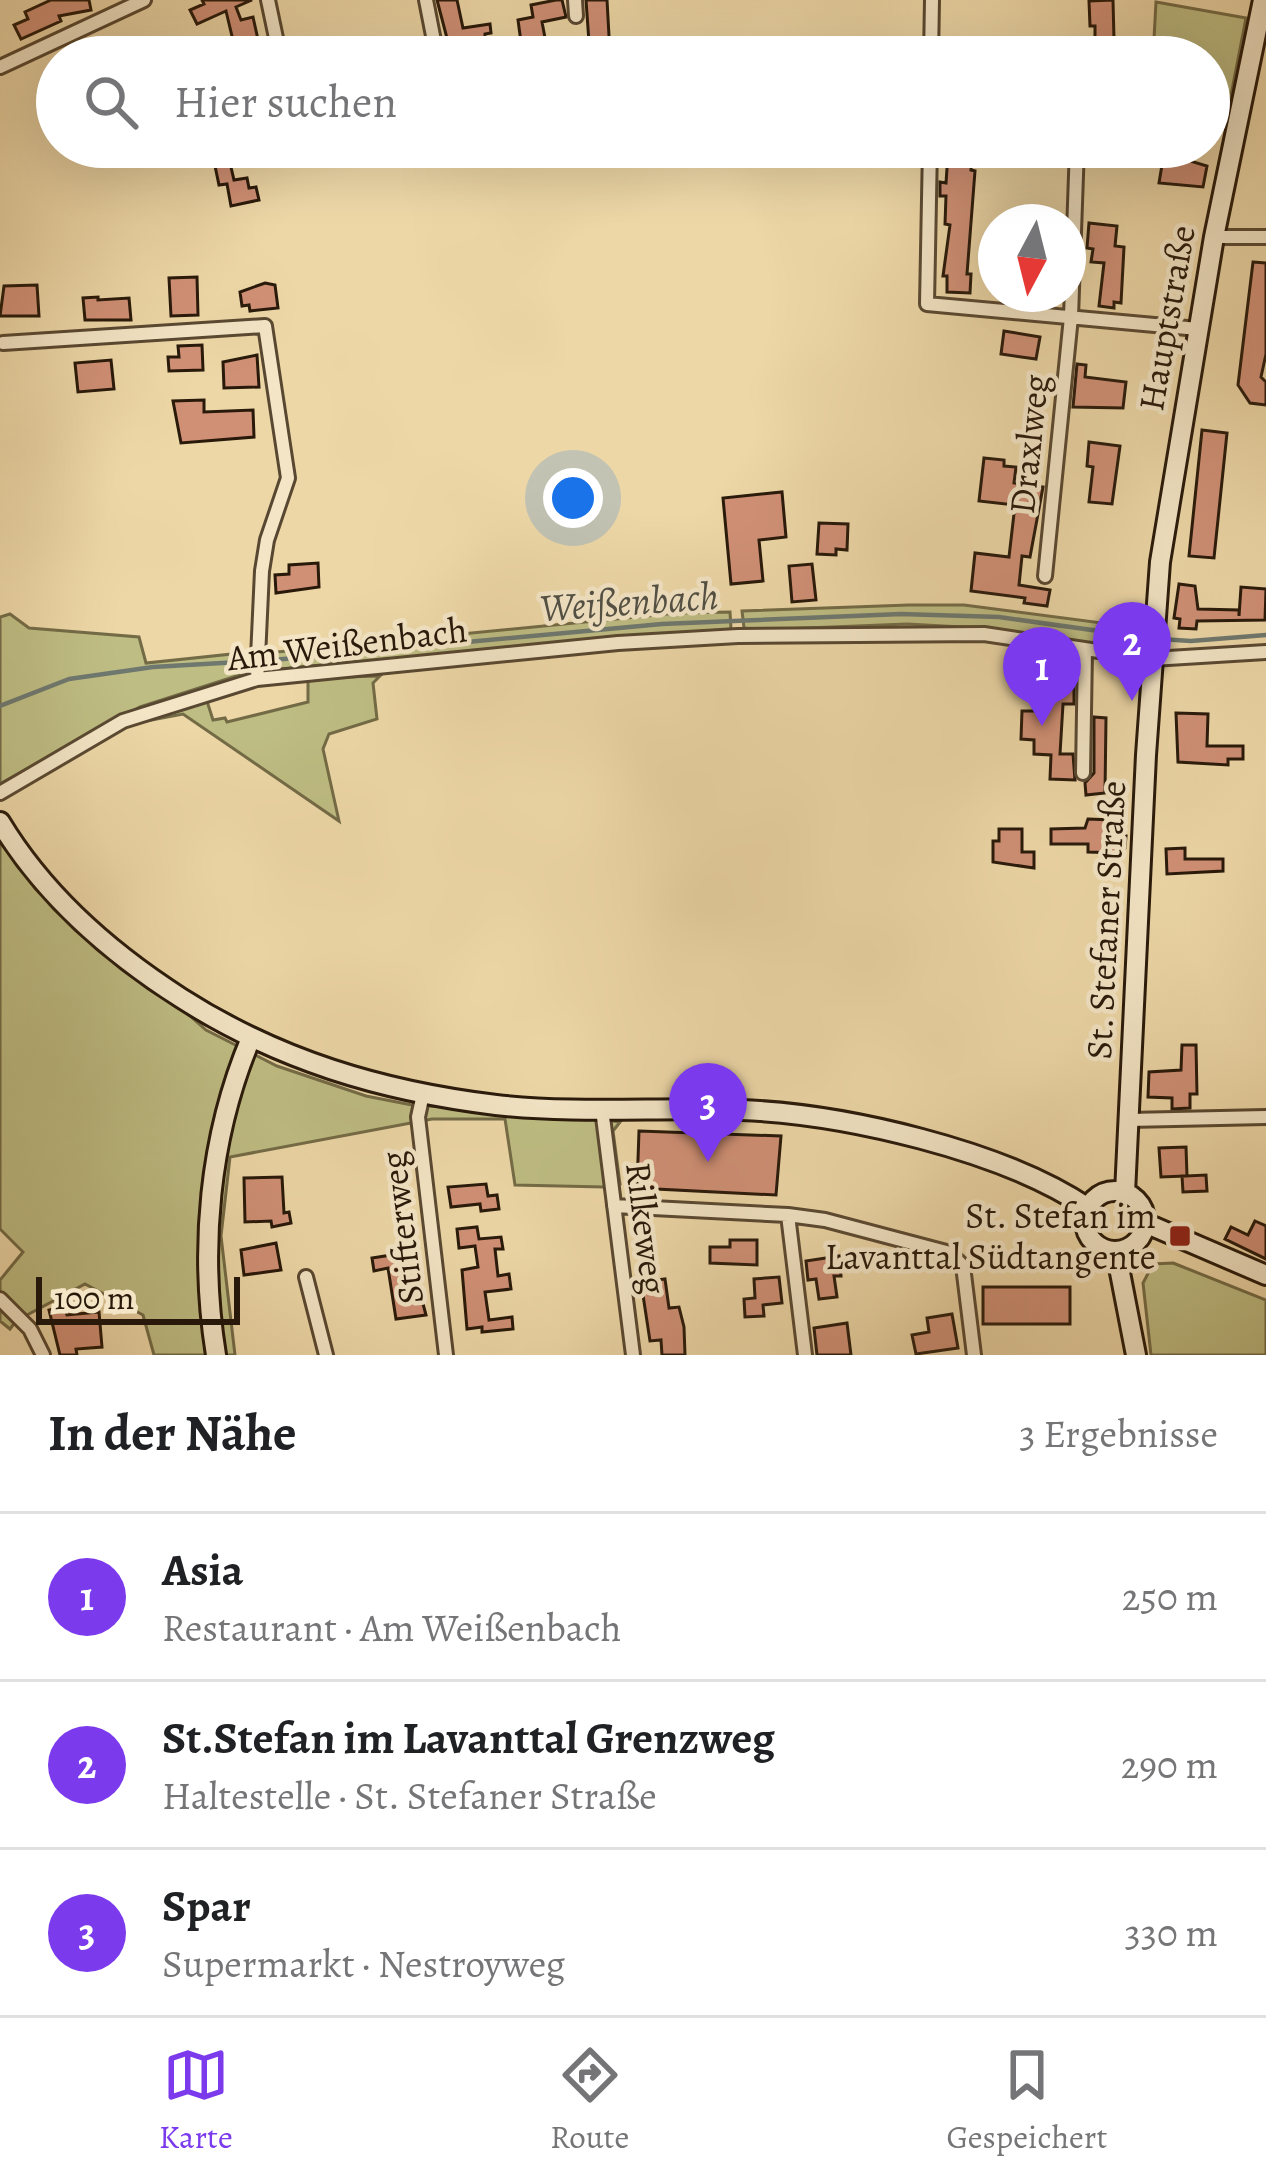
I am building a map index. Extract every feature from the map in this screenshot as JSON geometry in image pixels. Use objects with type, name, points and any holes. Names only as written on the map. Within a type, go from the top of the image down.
[{"type":"main road","name":"Hauptstraße","points":[[1230,159],[1263,0]]},
{"type":"main road","name":"Hauptstraße","points":[[1153,646],[1166,507],[1228,168]]},
{"type":"main road","name":"St. Stefaner Straße","points":[[1125,1192],[1153,646]]},
{"type":"main road","points":[[0,822],[53,892],[103,944],[250,1038],[340,1075],[499,1106],[746,1110],[868,1127],[960,1150],[1088,1208]]},
{"type":"main road","points":[[217,1355],[208,1238],[214,1174],[229,1097],[250,1038]]},
{"type":"main road","points":[[1107,1192],[1125,1192],[1141,1205],[1145,1223],[1140,1239],[1116,1252],[1092,1241],[1085,1218],[1088,1208],[1107,1192]]},
{"type":"main road","points":[[1145,1223],[1266,1275]]},
{"type":"main road","points":[[1116,1252],[1136,1355]]},
{"type":"street","points":[[268,0],[276,36]]},
{"type":"street","points":[[426,0],[433,36]]},
{"type":"street","points":[[575,0],[576,16]]},
{"type":"street","points":[[932,0],[932,36]]},
{"type":"street","points":[[66,36],[140,1]]},
{"type":"street","points":[[0,67],[36,50]]},
{"type":"street","points":[[930,168],[927,304],[1198,329]]},
{"type":"street","name":"Draxlweg","points":[[1045,576],[1071,317],[1076,168]]},
{"type":"street","points":[[1214,236],[1266,237]]},
{"type":"street","points":[[3,344],[265,326],[288,478],[267,539],[257,676]]},
{"type":"street","name":"Am Weißenbach","points":[[0,793],[122,721],[257,676],[737,636],[984,634],[1085,651],[1153,646],[1266,652]]},
{"type":"street","points":[[1083,773],[1085,651]]},
{"type":"street","name":"Stifterweg","points":[[423,1094],[418,1117],[446,1355]]},
{"type":"street","name":"Rilkeweg","points":[[602,1109],[633,1355]]},
{"type":"street","points":[[1130,1120],[1266,1118]]},
{"type":"street","points":[[614,1206],[788,1215],[905,1240],[958,1258],[963,1266],[974,1355]]},
{"type":"street","points":[[788,1215],[805,1355]]},
{"type":"street","points":[[306,1277],[326,1355]]},
{"type":"street","points":[[0,1299],[30,1329],[44,1355]]},
{"type":"shaded area","points":[[1156,2],[1246,18],[1230,100],[1230,36],[1154,36]]},
{"type":"shaded area","points":[[964,605],[1140,628],[1138,650],[980,628],[907,624],[757,630],[744,628],[742,611]]},
{"type":"shaded area","points":[[730,612],[731,629],[269,670],[266,653],[677,613]]},
{"type":"shaded area","points":[[10,614],[29,628],[139,637],[146,663],[251,652],[249,672],[140,707],[0,784],[0,617]]},
{"type":"shaded area","points":[[380,676],[373,683],[377,719],[329,734],[323,749],[339,821],[183,714],[141,722],[206,698],[213,720],[225,718],[227,722],[308,702],[308,678]]},
{"type":"shaded area","points":[[0,829],[206,1030],[277,1066],[366,1096],[412,1105],[556,1113],[620,1122],[613,1131],[620,1184],[515,1185],[505,1119],[432,1119],[230,1157],[221,1236],[235,1355],[154,1355],[143,1315],[85,1284],[16,1321],[10,1329],[0,1321],[0,1280],[23,1252],[0,1229]]},
{"type":"shaded area","points":[[1173,1263],[1266,1300],[1266,1355],[1151,1355],[1143,1283],[1153,1264]]},
{"type":"building","points":[[51,0],[89,0],[91,10],[59,16],[61,21],[21,39],[14,25],[28,19],[25,12]]},
{"type":"building","points":[[202,0],[252,0],[236,7],[241,20],[253,17],[257,36],[232,36],[226,11],[197,24],[190,10],[204,4]]},
{"type":"building","points":[[437,0],[457,0],[463,28],[490,24],[491,33],[485,36],[446,36]]},
{"type":"building","points":[[562,0],[566,17],[542,22],[545,36],[520,36],[518,20],[533,17],[531,5]]},
{"type":"building","points":[[586,0],[607,0],[609,36],[589,36]]},
{"type":"building","points":[[1113,0],[1114,36],[1095,36],[1089,1]]},
{"type":"building","points":[[215,168],[231,168],[234,180],[247,178],[249,188],[256,187],[259,200],[231,206],[227,184],[219,185]]},
{"type":"building","points":[[947,168],[975,171],[967,274],[971,274],[970,293],[947,292],[947,276],[943,276],[950,225],[945,224],[946,196],[940,196],[940,182],[946,183]]},
{"type":"building","points":[[1162,168],[1207,168],[1203,187],[1159,183]]},
{"type":"building","points":[[1089,223],[1117,226],[1115,246],[1124,247],[1121,303],[1114,302],[1114,308],[1099,306],[1104,263],[1091,262]]},
{"type":"building","points":[[1253,262],[1266,263],[1266,354],[1261,377],[1266,382],[1266,405],[1250,403],[1238,385]]},
{"type":"building","points":[[197,277],[198,315],[171,316],[169,278]]},
{"type":"building","points":[[265,283],[275,285],[278,308],[250,311],[249,305],[242,306],[240,292]]},
{"type":"building","points":[[37,285],[39,316],[0,316],[4,286]]},
{"type":"building","points":[[83,298],[129,298],[131,320],[85,320]]},
{"type":"building","points":[[1004,331],[1040,337],[1036,359],[1001,354]]},
{"type":"building","points":[[202,345],[203,370],[169,371],[168,357],[179,357],[178,346]]},
{"type":"building","points":[[257,355],[259,387],[224,388],[223,362]]},
{"type":"building","points":[[111,360],[114,389],[78,392],[75,363]]},
{"type":"building","points":[[1077,364],[1086,365],[1085,377],[1126,382],[1123,408],[1073,407]]},
{"type":"building","points":[[204,400],[204,412],[253,410],[254,437],[181,443],[173,401]]},
{"type":"building","points":[[1202,430],[1227,433],[1214,558],[1189,556]]},
{"type":"building","points":[[1089,442],[1120,446],[1112,504],[1089,502],[1093,467],[1087,466]]},
{"type":"building","points":[[984,458],[1016,467],[1014,483],[1043,487],[1030,557],[1022,556],[1019,585],[1050,590],[1047,606],[971,591],[975,553],[1009,557],[1015,505],[979,501]]},
{"type":"building","points":[[782,492],[786,537],[759,540],[763,581],[731,584],[723,498]]},
{"type":"building","points":[[819,523],[848,524],[847,550],[817,554]]},
{"type":"building","points":[[318,563],[319,587],[276,593],[275,575],[289,574],[289,565]]},
{"type":"building","points":[[812,564],[816,600],[792,602],[789,566]]},
{"type":"building","points":[[1179,584],[1195,586],[1198,609],[1239,610],[1239,616],[1241,587],[1266,589],[1265,620],[1197,621],[1196,629],[1179,628],[1180,619],[1174,618]]},
{"type":"building","points":[[1037,684],[1074,686],[1074,704],[1063,704],[1060,754],[1073,754],[1075,780],[1050,779],[1051,755],[1034,754],[1034,740],[1021,739],[1022,711],[1036,711]]},
{"type":"building","points":[[1176,713],[1208,714],[1207,746],[1243,746],[1243,759],[1228,759],[1228,765],[1178,762]]},
{"type":"building","points":[[1094,717],[1106,718],[1105,793],[1086,795],[1085,783],[1094,773]]},
{"type":"building","points":[[1088,819],[1112,820],[1111,836],[1126,836],[1125,848],[1120,853],[1088,852],[1088,844],[1051,844],[1051,829],[1085,828]]},
{"type":"building","points":[[999,829],[1022,829],[1022,852],[1034,852],[1034,868],[993,862],[993,841],[999,841]]},
{"type":"building","points":[[1185,848],[1185,859],[1223,859],[1223,871],[1167,874],[1166,849]]},
{"type":"building","points":[[1182,1045],[1196,1045],[1197,1094],[1190,1094],[1190,1108],[1172,1109],[1172,1098],[1148,1097],[1149,1072],[1181,1070]]},
{"type":"building","points":[[639,1131],[781,1136],[776,1195],[637,1188]]},
{"type":"building","points":[[1186,1147],[1187,1176],[1206,1175],[1207,1191],[1183,1192],[1182,1176],[1161,1177],[1159,1148]]},
{"type":"building","points":[[282,1177],[284,1213],[289,1212],[291,1223],[272,1227],[271,1221],[245,1222],[244,1178]]},
{"type":"building","points":[[486,1184],[488,1196],[497,1195],[499,1209],[481,1211],[480,1204],[451,1207],[448,1187]]},
{"type":"building","points":[[1255,1221],[1266,1226],[1266,1259],[1225,1239],[1231,1227],[1248,1235]]},
{"type":"building","points":[[477,1227],[479,1239],[501,1237],[503,1249],[495,1249],[498,1276],[509,1274],[511,1289],[485,1292],[489,1320],[512,1317],[513,1329],[467,1329],[462,1270],[478,1267],[475,1246],[459,1248],[457,1229]]},
{"type":"building","points":[[730,1240],[757,1240],[757,1265],[710,1263],[710,1247],[730,1247]]},
{"type":"building","points":[[276,1243],[281,1270],[244,1275],[241,1250]]},
{"type":"building","points":[[398,1254],[402,1283],[417,1281],[426,1315],[396,1319],[388,1268],[374,1271],[372,1258]]},
{"type":"building","points":[[839,1256],[841,1276],[834,1276],[837,1297],[819,1299],[816,1279],[808,1280],[806,1261]]},
{"type":"building","points":[[779,1277],[782,1303],[763,1305],[764,1316],[745,1317],[744,1299],[755,1298],[754,1279]]},
{"type":"building","points":[[665,1279],[669,1308],[679,1307],[685,1355],[662,1355],[661,1340],[650,1341],[641,1282]]},
{"type":"building","points":[[983,1287],[1070,1287],[1070,1324],[983,1324]]},
{"type":"building","points":[[64,1306],[67,1315],[99,1312],[102,1347],[60,1355],[49,1310]]},
{"type":"building","points":[[952,1314],[958,1348],[916,1354],[912,1335],[929,1332],[927,1318]]},
{"type":"building","points":[[847,1323],[851,1355],[817,1355],[814,1328]]},
{"type":"waterway","name":"Weißenbach","points":[[0,706],[69,679],[153,667],[662,624],[901,614],[999,617],[1149,638]]},
{"type":"waterway","name":"Weißenbach","points":[[1160,639],[1266,635]]},
{"type":"place","name":"St.Stefan im Lavanttal Grenzweg","points":[[1132,701]]},
{"type":"place","name":"Asia","points":[[1042,726]]},
{"type":"place","name":"Spar","points":[[708,1162]]},
{"type":"place","name":"St. Stefan im Lavanttal Südtangente","points":[[1180,1236]]}]
